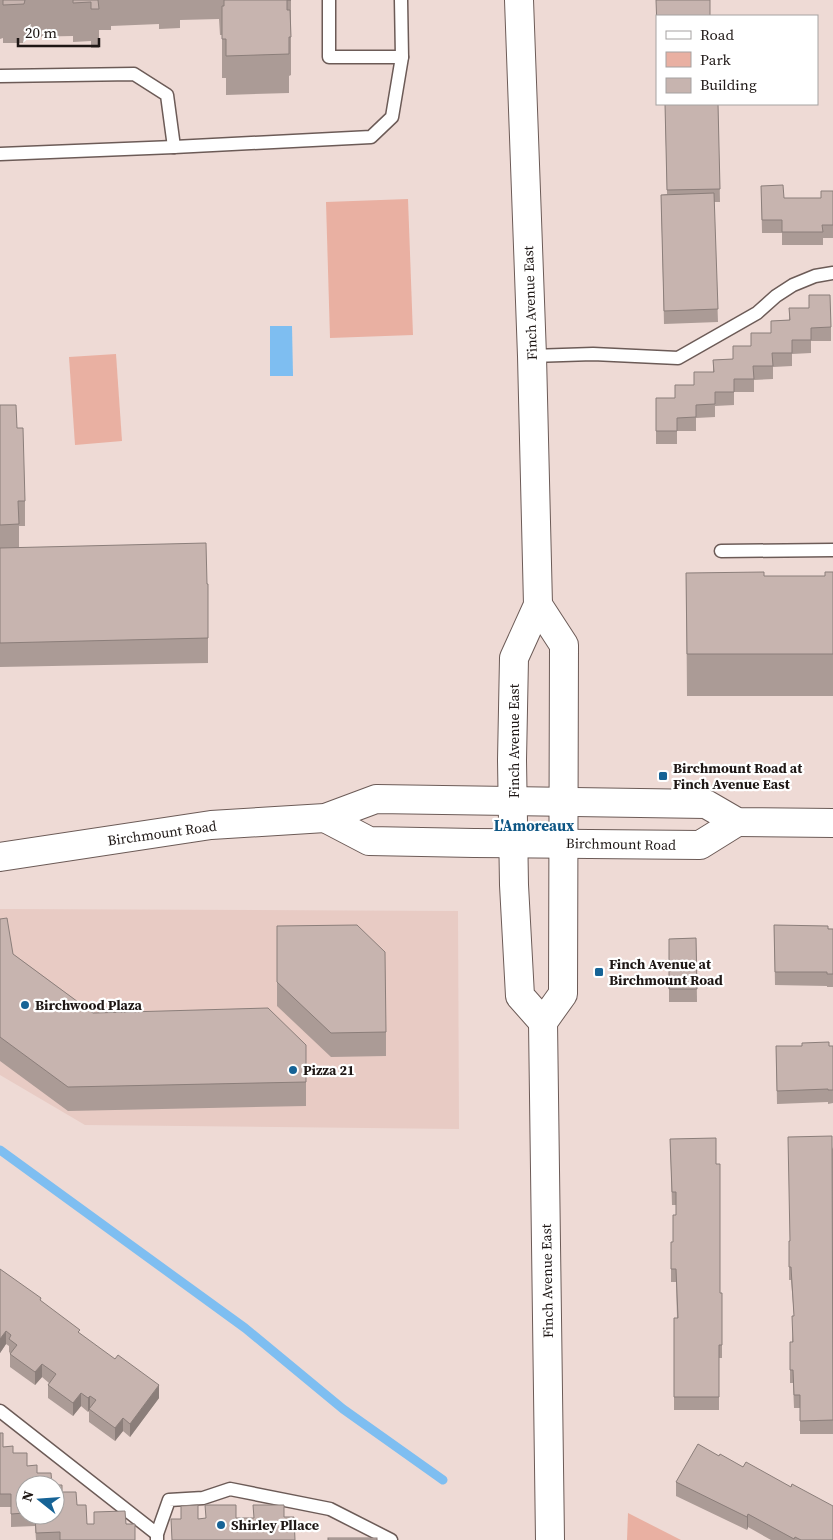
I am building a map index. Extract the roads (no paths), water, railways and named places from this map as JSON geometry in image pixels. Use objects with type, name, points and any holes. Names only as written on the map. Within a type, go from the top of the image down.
[{"type":"main road","name":"Finch Avenue East","points":[[519,0],[532,356],[538,605],[514,658],[512,760],[515,843],[514,885],[520,996],[543,1022],[550,1540]]},
{"type":"main road","points":[[538,605],[564,645],[563,994],[543,1022]]},
{"type":"main road","name":"Birchmount Road","points":[[0,857],[211,825],[325,818],[376,799],[706,804],[737,822],[700,845],[564,844],[369,841],[325,818]]},
{"type":"main road","points":[[737,822],[833,822]]},
{"type":"lane","points":[[329,0],[329,57],[402,57]]},
{"type":"lane","points":[[0,154],[371,136],[392,117],[402,57],[401,0]]},
{"type":"lane","points":[[0,76],[134,74],[167,95],[174,147]]},
{"type":"lane","points":[[532,356],[593,354],[678,358],[757,313],[792,285],[815,276],[833,273]]},
{"type":"lane","points":[[721,551],[833,550]]},
{"type":"lane","points":[[0,1411],[157,1537],[169,1500],[203,1498],[230,1488],[330,1509],[391,1540]]},
{"type":"water","points":[[270,326],[292,326],[293,376],[270,376]]},
{"type":"waterway","points":[[0,1150],[245,1328],[343,1409],[443,1480]]},
{"type":"place","name":"Birchmount Road at Finch Avenue East","points":[[663,776]]},
{"type":"place","name":"Finch Avenue at Birchmount Road","points":[[599,972]]},
{"type":"place","name":"Birchwood Plaza","points":[[25,1005]]},
{"type":"place","name":"Pizza 21","points":[[293,1070]]},
{"type":"place","name":"Shirley Pllace","points":[[221,1525]]},
{"type":"district","name":"L'Amoreaux","points":[[534,825]]}]
